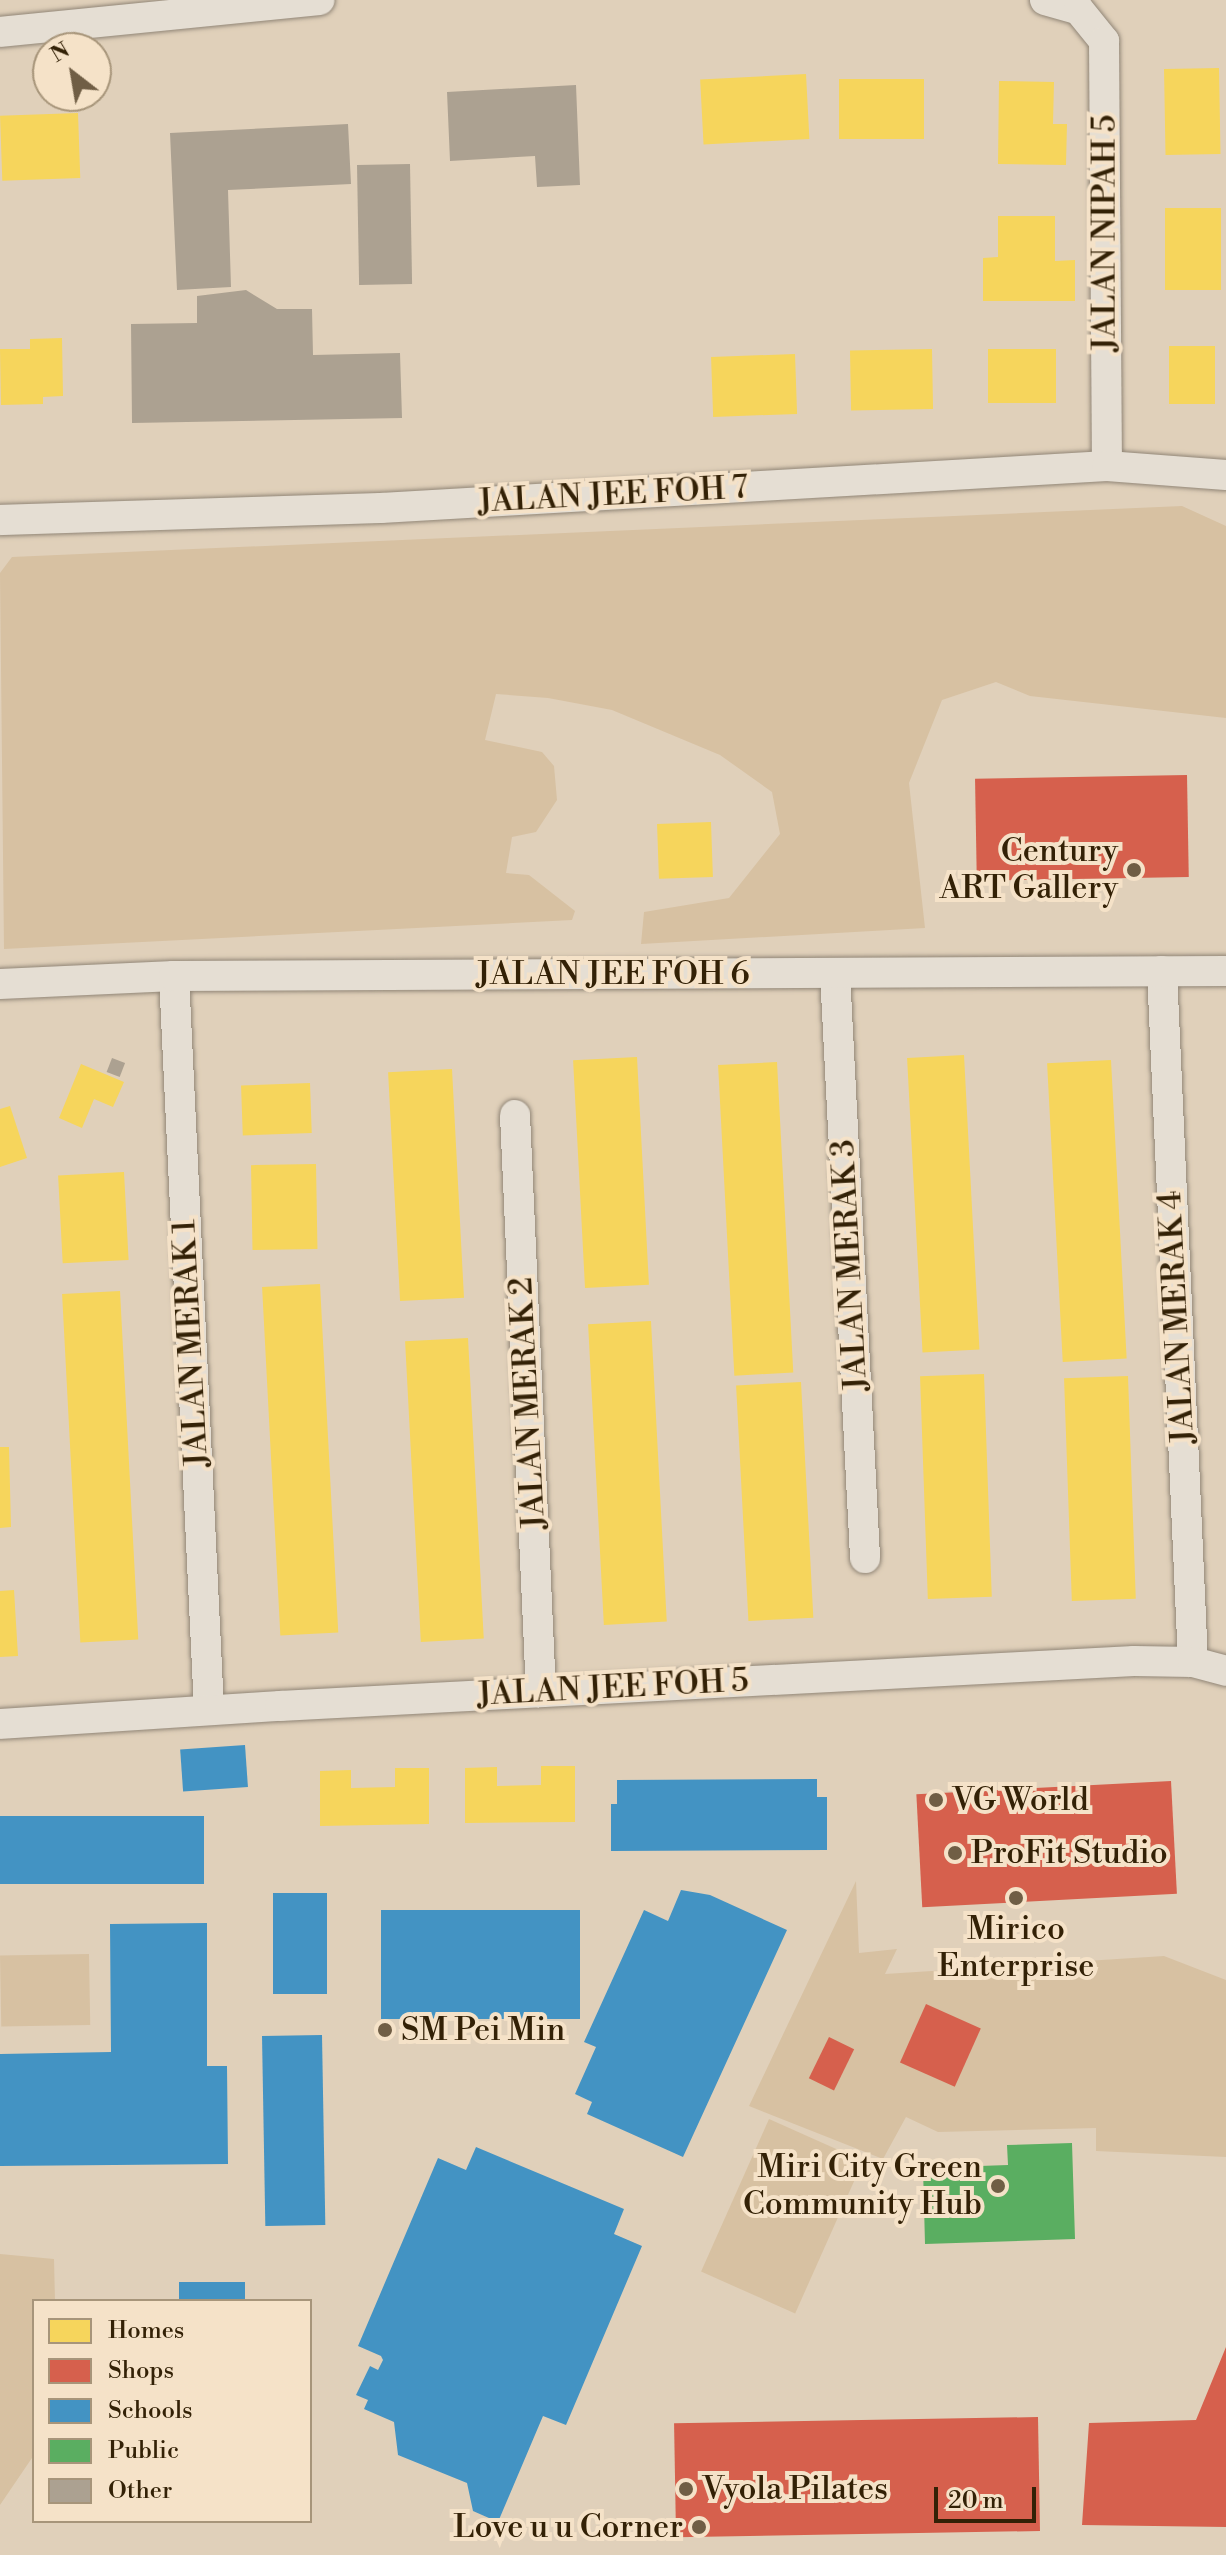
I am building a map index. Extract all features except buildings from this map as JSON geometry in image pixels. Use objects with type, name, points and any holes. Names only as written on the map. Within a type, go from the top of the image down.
[{"type":"street","points":[[0,32],[319,0]]},
{"type":"street","name":"JALAN NIPAH 5","points":[[1045,0],[1079,10],[1104,41],[1107,466]]},
{"type":"street","name":"JALAN JEE FOH 7","points":[[0,520],[381,508],[1107,466],[1226,475]]},
{"type":"street","name":"JALAN MERAK 4","points":[[1162,971],[1193,1662]]},
{"type":"street","name":"JALAN JEE FOH 6","points":[[0,984],[174,976],[1226,971]]},
{"type":"street","name":"JALAN MERAK 3","points":[[835,973],[865,1558]]},
{"type":"street","name":"JALAN MERAK 1","points":[[174,976],[209,1710]]},
{"type":"street","name":"JALAN MERAK 2","points":[[515,1115],[541,1692]]},
{"type":"street","name":"JALAN JEE FOH 5","points":[[0,1724],[949,1670],[1193,1662],[1226,1671]]},
{"type":"shaded area","points":[[1182,506],[1226,526],[1226,718],[1030,696],[996,682],[942,700],[909,783],[925,928],[641,944],[644,912],[729,898],[780,834],[772,792],[720,755],[612,710],[548,698],[496,694],[485,740],[542,752],[554,766],[557,800],[536,832],[512,837],[506,873],[529,875],[575,911],[572,920],[4,949],[0,573],[12,557]]},
{"type":"shaded area","points":[[856,1881],[859,1953],[897,1949],[885,1974],[1164,1956],[1226,1980],[1226,2157],[1096,2151],[1096,2128],[938,2132],[906,2117],[883,2159],[749,2106]]},
{"type":"shaded area","points":[[89,1954],[90,2025],[1,2027],[0,1956]]},
{"type":"shaded area","points":[[769,2119],[863,2161],[795,2313],[701,2272]]},
{"type":"shaded area","points":[[0,2254],[54,2259],[55,2299],[32,2299],[32,2458],[0,2505]]},
{"type":"place","name":"Century ART Gallery","points":[[1134,870]]},
{"type":"place","name":"VG World","points":[[936,1800]]},
{"type":"place","name":"ProFit Studio","points":[[955,1853]]},
{"type":"place","name":"Mirico Enterprise","points":[[1016,1898]]},
{"type":"place","name":"SM Pei Min","points":[[385,2030]]},
{"type":"place","name":"Miri City Green Community Hub","points":[[998,2186]]},
{"type":"place","name":"Vyola Pilates","points":[[686,2489]]},
{"type":"place","name":"Love u u Corner","points":[[699,2527]]}]
